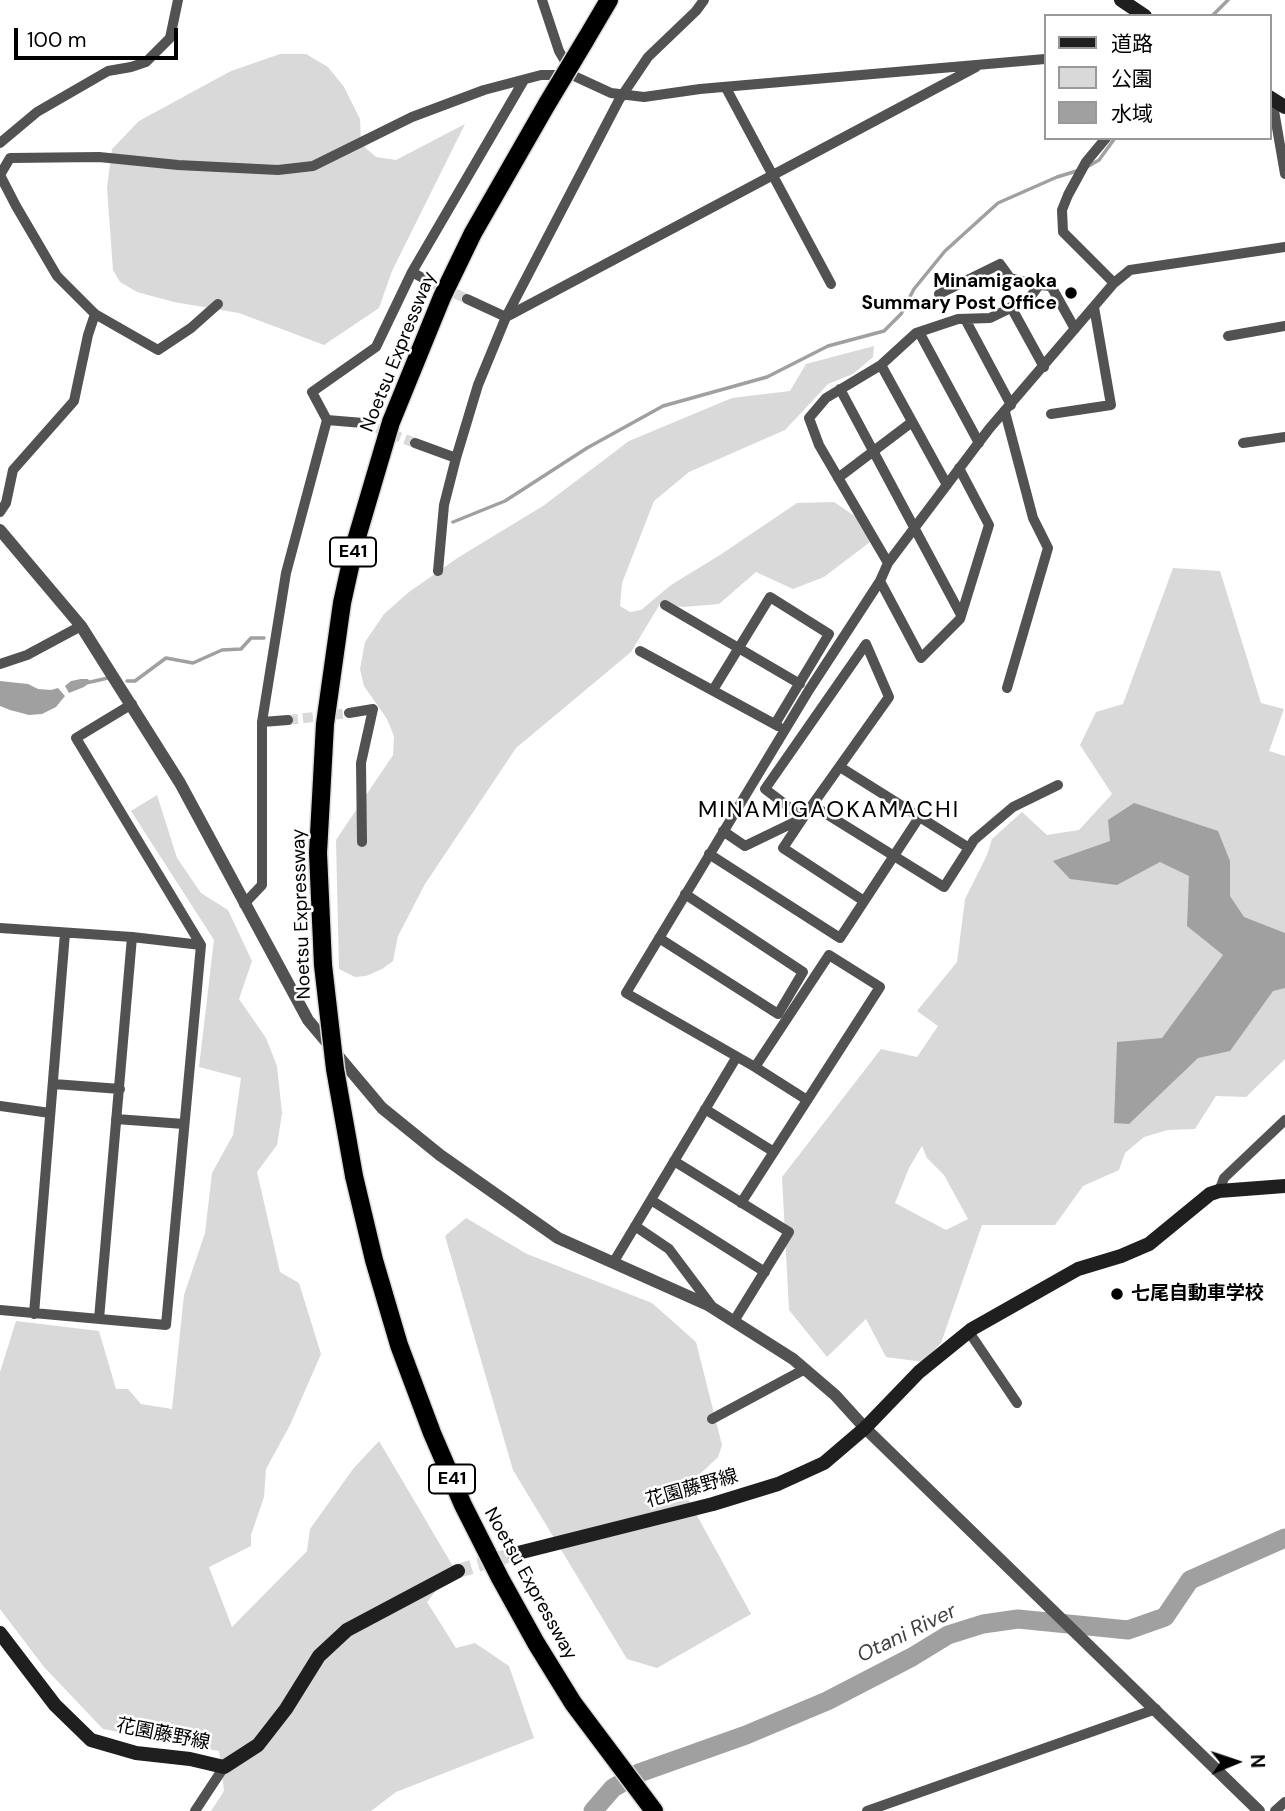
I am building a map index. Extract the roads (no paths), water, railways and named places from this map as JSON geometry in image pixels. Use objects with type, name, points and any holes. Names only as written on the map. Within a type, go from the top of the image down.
[{"type":"highway","name":"Noetsu Expressway","points":[[609,0],[473,233],[442,297],[391,422],[355,544],[342,603],[325,724],[318,853],[323,965],[335,1069],[354,1176],[374,1260],[400,1345],[432,1433],[500,1578],[573,1703],[654,1811]]},
{"type":"main road","points":[[1121,0],[1142,14]]},
{"type":"main road","points":[[1271,98],[1285,107]]},
{"type":"main road","points":[[1220,1191],[1285,1186]]},
{"type":"main road","name":"花園藤野線","points":[[514,1553],[626,1527],[778,1484],[824,1463],[865,1428],[919,1372],[970,1332],[1078,1269],[1149,1244],[1202,1200],[1220,1191]]},
{"type":"main road","name":"花園藤野線","points":[[0,1633],[55,1705],[91,1740],[136,1753],[190,1759],[224,1767],[258,1745],[286,1709],[320,1656],[347,1630],[458,1571]]},
{"type":"street","points":[[9,158],[0,144],[37,112],[108,71],[146,62],[170,38],[178,0]]},
{"type":"street","points":[[542,0],[559,51],[572,75]]},
{"type":"street","points":[[438,571],[444,505],[456,458],[478,385],[506,317],[623,95],[648,57],[704,0]]},
{"type":"street","points":[[9,158],[99,157],[178,165],[278,170],[313,166],[412,117],[485,90],[541,75],[572,75],[611,93],[644,97],[1044,59]]},
{"type":"street","points":[[506,317],[979,65]]},
{"type":"street","points":[[244,904],[262,885],[262,722],[286,573],[327,420],[312,392],[376,347],[412,272],[524,80]]},
{"type":"street","points":[[726,88],[831,284]]},
{"type":"street","points":[[1271,98],[1285,174]]},
{"type":"street","points":[[1104,140],[1086,162],[1062,209],[1063,232],[1114,283]]},
{"type":"street","points":[[9,158],[0,175],[16,206],[57,276],[95,314],[158,350],[191,328],[218,304]]},
{"type":"street","points":[[780,727],[913,529],[979,443],[1114,283],[1130,270],[1285,247]]},
{"type":"street","points":[[939,294],[1000,264],[1010,278],[1051,286],[1075,329]]},
{"type":"street","points":[[412,272],[428,281]]},
{"type":"street","points":[[888,563],[819,444],[809,418],[826,398],[881,365],[919,332],[958,319],[990,318],[1029,299],[1039,285]]},
{"type":"street","points":[[467,299],[506,317]]},
{"type":"street","points":[[1012,307],[1044,367]]},
{"type":"street","points":[[1051,414],[1111,405],[1094,307]]},
{"type":"street","points":[[0,512],[6,503],[13,470],[74,401],[95,314]]},
{"type":"street","points":[[965,319],[1008,409],[1033,518],[1048,548],[1006,688]]},
{"type":"street","points":[[1228,336],[1285,326]]},
{"type":"street","points":[[919,332],[979,443]]},
{"type":"street","points":[[881,365],[947,485]]},
{"type":"street","points":[[840,389],[961,615]]},
{"type":"street","points":[[327,420],[363,424]]},
{"type":"street","points":[[838,478],[912,422]]},
{"type":"street","points":[[1243,443],[1285,437]]},
{"type":"street","points":[[415,443],[456,458]]},
{"type":"street","points":[[880,581],[920,658],[960,619],[989,525],[959,468]]},
{"type":"street","points":[[0,530],[81,626],[132,704],[206,828],[308,1020],[382,1108],[486,1189],[558,1238],[713,1308],[804,1369],[835,1395],[865,1428],[1258,1811]]},
{"type":"street","points":[[713,690],[770,597],[829,634],[723,831],[625,993],[807,1100]]},
{"type":"street","points":[[665,605],[800,684]]},
{"type":"street","points":[[0,664],[27,655],[81,626]]},
{"type":"street","points":[[782,848],[889,697],[866,644],[765,789],[803,818]]},
{"type":"street","points":[[640,650],[780,727]]},
{"type":"street","points":[[0,1310],[166,1325],[201,945],[76,738],[132,704]]},
{"type":"street","points":[[349,713],[373,709],[361,763],[362,842]]},
{"type":"street","points":[[262,722],[288,720]]},
{"type":"street","points":[[839,767],[969,848]]},
{"type":"street","points":[[812,806],[944,887],[974,840],[1013,807],[1058,785]]},
{"type":"street","points":[[709,854],[840,938],[920,816]]},
{"type":"street","points":[[723,831],[745,846],[803,818]]},
{"type":"street","points":[[765,836],[864,901]]},
{"type":"street","points":[[659,938],[778,1014],[803,972],[685,894]]},
{"type":"street","points":[[0,928],[132,937],[201,945]]},
{"type":"street","points":[[34,1314],[65,933]]},
{"type":"street","points":[[99,1319],[132,937]]},
{"type":"street","points":[[741,1203],[880,987],[829,955],[755,1067]]},
{"type":"street","points":[[613,1263],[736,1058]]},
{"type":"street","points":[[54,1083],[120,1089]]},
{"type":"street","points":[[0,1106],[50,1113]]},
{"type":"street","points":[[705,1109],[774,1152]]},
{"type":"street","points":[[116,1119],[184,1124]]},
{"type":"street","points":[[1220,1191],[1224,1178],[1285,1120]]},
{"type":"street","points":[[674,1161],[789,1232],[734,1321]]},
{"type":"street","points":[[651,1200],[765,1272]]},
{"type":"street","points":[[635,1226],[668,1249],[713,1308]]},
{"type":"street","points":[[970,1332],[1017,1403]]},
{"type":"street","points":[[712,1419],[804,1369]]},
{"type":"street","points":[[867,1811],[1156,1709]]},
{"type":"street","points":[[195,1811],[224,1767]]},
{"type":"street","points":[[1275,1811],[1285,1802]]},
{"type":"water","points":[[88,679],[90,682],[69,693],[65,686],[71,681]]},
{"type":"water","points":[[0,681],[28,684],[38,689],[58,688],[65,696],[56,707],[42,714],[29,715],[0,706]]},
{"type":"water","points":[[1134,803],[1218,831],[1230,861],[1230,896],[1244,917],[1285,933],[1285,988],[1273,991],[1230,1051],[1198,1058],[1129,1124],[1114,1123],[1117,1042],[1162,1038],[1223,955],[1187,926],[1189,876],[1160,862],[1117,885],[1070,879],[1053,861],[1110,841],[1108,820]]},
{"type":"waterway","points":[[1214,14],[1228,0]]},
{"type":"waterway","points":[[1087,167],[1099,160],[1114,140]]},
{"type":"waterway","points":[[453,522],[505,501],[587,448],[663,406],[767,377],[828,346],[884,331],[901,314],[914,289],[945,251],[998,203],[1080,170]]},
{"type":"waterway","points":[[127,681],[135,681],[166,658],[193,663],[222,650],[241,649],[251,638],[264,638]]},
{"type":"waterway","points":[[86,683],[108,678]]},
{"type":"waterway","name":"Otani River","points":[[593,1811],[613,1788],[639,1773],[746,1735],[827,1701],[948,1635],[983,1624],[1018,1619],[1128,1630],[1165,1617],[1190,1580],[1285,1538]]},
{"type":"tunnel","points":[[428,281],[467,299]]},
{"type":"tunnel","points":[[363,423],[415,443]]},
{"type":"tunnel","points":[[288,720],[349,713]]},
{"type":"tunnel","points":[[458,1571],[514,1554]]},
{"type":"place","name":"Minamigaoka Summary Post Office","points":[[1071,293]]},
{"type":"place","name":"七尾自動車学校","points":[[1117,1294]]},
{"type":"district","name":"MINAMIGAOKAMACHI","points":[[829,811]]}]
